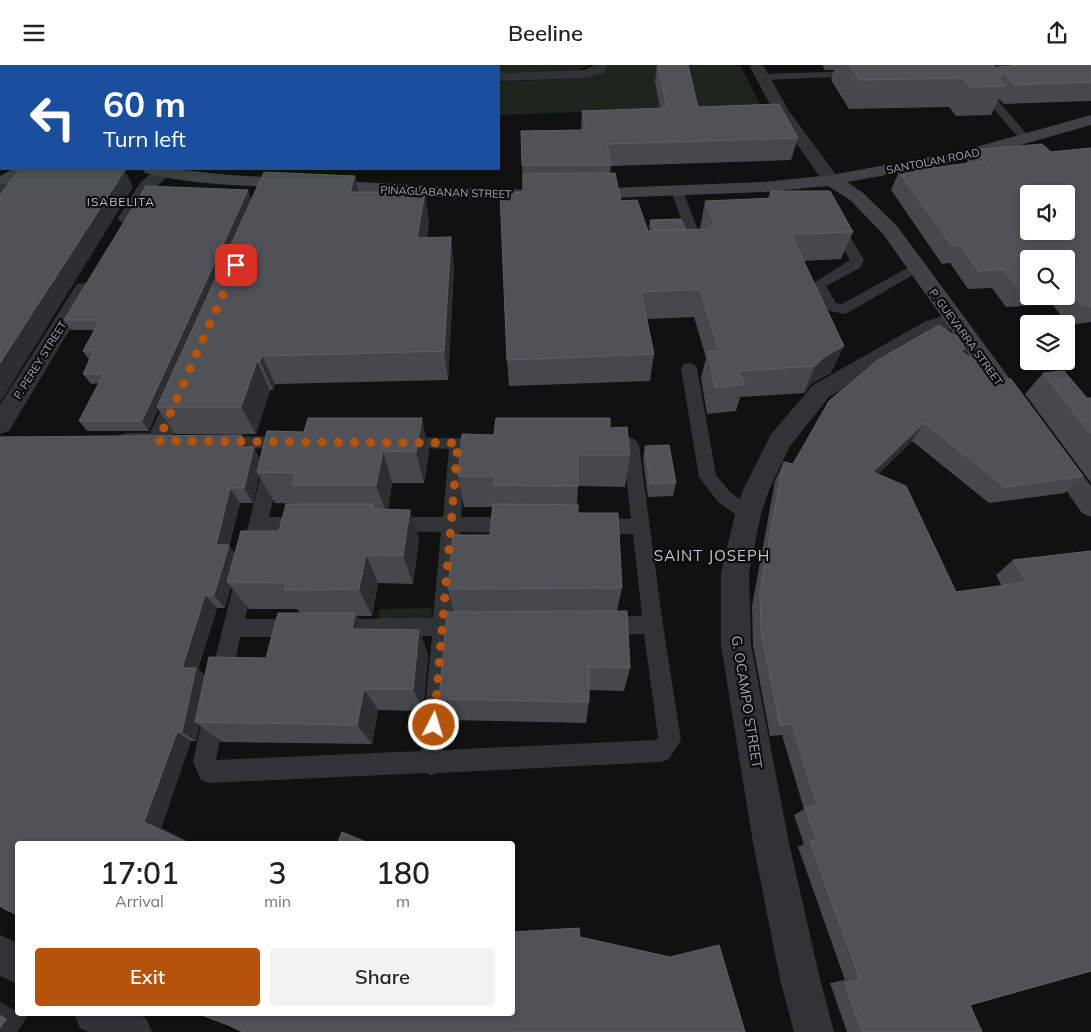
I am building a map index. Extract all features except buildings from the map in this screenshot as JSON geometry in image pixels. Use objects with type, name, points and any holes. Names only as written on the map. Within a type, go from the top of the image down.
[{"type":"main road","name":"SANTOLAN ROAD","points":[[830,180],[964,157],[1091,120]]},
{"type":"main road","points":[[3,185],[25,170]]},
{"type":"main road","name":"PINAGLABANAN STREET","points":[[157,170],[271,182],[454,194],[562,195],[633,200],[677,191],[710,197],[768,194],[830,180]]},
{"type":"main road","name":"P. GUEVARRA STREET","points":[[830,180],[849,190],[869,207],[890,230],[916,269],[1022,413]]},
{"type":"main road","points":[[1040,436],[1091,506]]},
{"type":"street","points":[[500,77],[587,73],[598,70],[601,65]]},
{"type":"street","points":[[759,71],[782,112],[830,180]]},
{"type":"street","points":[[118,233],[157,170]]},
{"type":"street","points":[[262,205],[271,182]]},
{"type":"street","name":"P. PEREY STREET","points":[[0,425],[92,274]]},
{"type":"street","name":"G. OCAMPO STREET","points":[[814,1032],[800,979],[771,843],[736,645],[736,573],[748,514],[756,489],[780,441],[821,391],[934,326],[954,320]]},
{"type":"street","points":[[102,442],[167,442],[192,364]]},
{"type":"street","points":[[0,954],[15,963]]},
{"type":"street","points":[[98,1016],[132,1032]]},
{"type":"lane","points":[[759,71],[866,73]]},
{"type":"lane","points":[[974,80],[995,81]]},
{"type":"lane","points":[[974,80],[1026,140]]},
{"type":"lane","points":[[677,191],[699,251],[682,252]]},
{"type":"lane","points":[[825,212],[833,217],[857,260],[855,265],[819,284],[819,289],[832,307],[844,309],[916,269]]},
{"type":"lane","points":[[689,368],[708,477],[724,497],[748,514]]},
{"type":"lane","points":[[204,442],[306,443]]},
{"type":"lane","points":[[273,443],[260,525],[232,628],[204,762],[209,772],[431,764],[661,751],[670,740],[640,527],[631,445],[626,442],[586,442]]},
{"type":"lane","points":[[382,443],[507,443]]},
{"type":"lane","points":[[431,764],[458,443]]},
{"type":"lane","points":[[375,524],[529,525]]},
{"type":"lane","points":[[260,525],[327,525]]},
{"type":"lane","points":[[576,526],[640,527]]},
{"type":"lane","points":[[586,626],[653,625]]},
{"type":"lane","points":[[232,628],[490,627]]},
{"type":"shaded area","points":[[500,65],[589,65],[578,70],[500,73]]},
{"type":"shaded area","points":[[608,65],[740,65],[760,105],[500,115],[500,82],[596,76]]},
{"type":"shaded area","points":[[432,608],[430,622],[377,623],[380,609]]},
{"type":"district","name":"ISABELITA","points":[[121,201]]},
{"type":"district","name":"SAINT JOSEPH","points":[[712,555]]},
{"type":"route","points":[[236,265],[158,441],[458,443],[434,725]]}]
